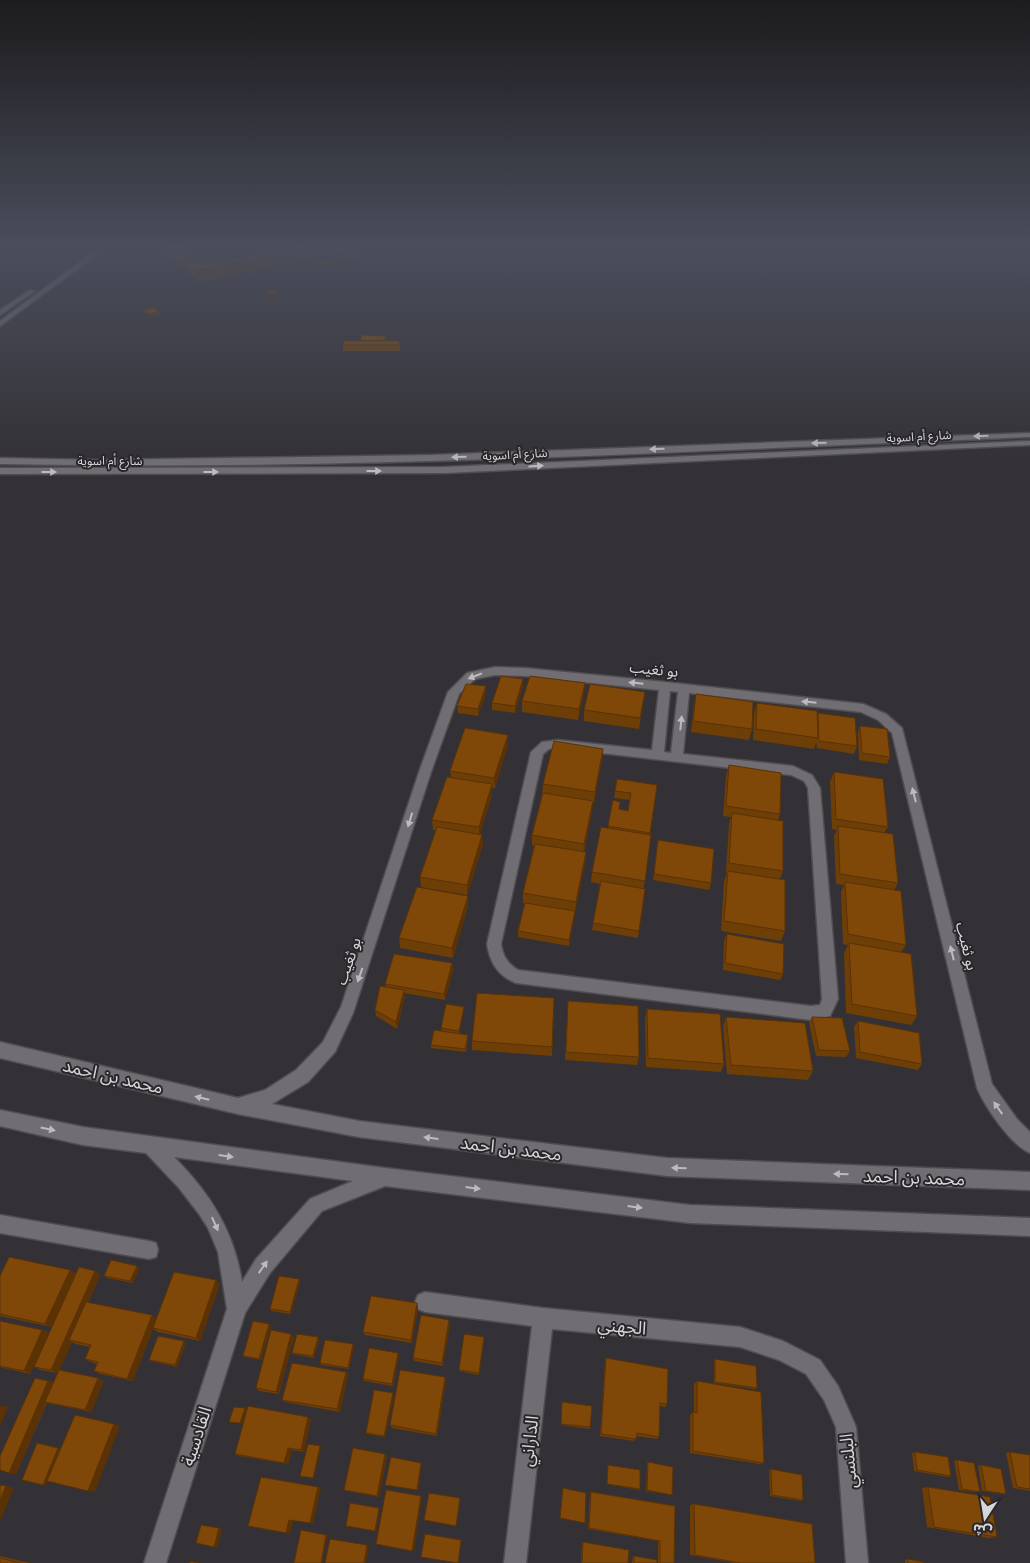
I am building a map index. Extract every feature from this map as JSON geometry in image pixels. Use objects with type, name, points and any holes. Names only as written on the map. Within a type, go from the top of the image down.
[{"type":"street","name":"شارع أم اسوية","points":[[0,461],[95,463],[431,458],[1030,434]]},
{"type":"street","name":"شارع أم اسوية","points":[[0,471],[445,470],[1030,443]]},
{"type":"street","name":"بو ثغيب","points":[[238,1106],[269,1097],[302,1076],[329,1047],[351,1000],[425,772],[454,692],[471,676],[495,671],[665,686],[864,708],[882,717],[898,731],[985,1088],[1011,1125],[1030,1144]]},
{"type":"street","points":[[658,755],[665,686]]},
{"type":"street","points":[[677,758],[684,688]]},
{"type":"street","points":[[558,744],[658,755],[793,771],[801,773],[812,782],[830,999],[825,1011],[811,1013],[516,976],[505,971],[499,963],[494,944],[537,752],[546,745],[558,744]]},
{"type":"street","name":"محمد بن احمد","points":[[0,1050],[238,1106],[359,1129],[667,1167],[1030,1181]]},
{"type":"street","points":[[0,1118],[83,1136],[152,1146],[690,1214],[1030,1226]]},
{"type":"street","name":"القادسية","points":[[152,1146],[197,1194],[210,1213],[227,1251],[237,1309]]},
{"type":"street","name":"القادسية","points":[[155,1563],[237,1309],[263,1266],[316,1205],[386,1177]]},
{"type":"street","points":[[0,1224],[150,1250]]},
{"type":"street","name":"الجهني","points":[[425,1302],[543,1318],[740,1337],[783,1351],[813,1367]]},
{"type":"street","name":"الداراني","points":[[515,1563],[543,1318]]},
{"type":"street","name":"البلنسي","points":[[813,1367],[831,1392],[846,1427],[857,1563]]},
{"type":"building","points":[[362,335],[386,336],[383,341],[360,340]]},
{"type":"building","points":[[344,341],[400,341],[399,345],[343,345]]},
{"type":"building","points":[[501,676],[523,679],[515,706],[492,703]]},
{"type":"building","points":[[530,676],[585,683],[579,709],[522,701]]},
{"type":"building","points":[[466,684],[486,686],[478,709],[457,706]]},
{"type":"building","points":[[590,684],[645,692],[640,718],[584,710]]},
{"type":"building","points":[[696,694],[753,702],[752,729],[693,721]]},
{"type":"building","points":[[757,703],[817,711],[818,738],[756,729]]},
{"type":"building","points":[[818,713],[855,718],[857,746],[819,741]]},
{"type":"building","points":[[860,726],[887,729],[890,757],[862,753]]},
{"type":"building","points":[[465,728],[508,735],[494,778],[450,771]]},
{"type":"building","points":[[554,741],[603,749],[595,792],[543,784]]},
{"type":"building","points":[[729,765],[781,773],[780,814],[726,806]]},
{"type":"building","points":[[834,772],[883,779],[888,827],[836,819]]},
{"type":"building","points":[[447,777],[492,784],[479,827],[432,820]]},
{"type":"building","points":[[617,779],[657,785],[650,833],[608,826],[613,800],[620,802],[619,809],[628,811],[631,793],[615,791]]},
{"type":"building","points":[[543,793],[593,801],[584,844],[532,835]]},
{"type":"building","points":[[732,813],[783,821],[783,871],[729,863]]},
{"type":"building","points":[[838,826],[893,834],[898,883],[840,874]]},
{"type":"building","points":[[437,827],[482,835],[467,885],[420,877]]},
{"type":"building","points":[[601,827],[651,835],[645,881],[592,872]]},
{"type":"building","points":[[658,840],[714,849],[711,883],[654,874]]},
{"type":"building","points":[[535,844],[586,852],[576,902],[523,893]]},
{"type":"building","points":[[728,871],[785,880],[785,931],[724,921]]},
{"type":"building","points":[[601,881],[645,889],[639,931],[593,923]]},
{"type":"building","points":[[845,882],[901,891],[906,945],[848,934]]},
{"type":"building","points":[[417,887],[468,896],[452,948],[399,938]]},
{"type":"building","points":[[525,903],[575,911],[569,940],[518,931]]},
{"type":"building","points":[[727,934],[784,944],[783,974],[725,963]]},
{"type":"building","points":[[849,943],[911,954],[917,1016],[852,1004]]},
{"type":"building","points":[[394,954],[452,963],[444,994],[385,984]]},
{"type":"building","points":[[380,986],[404,990],[396,1022],[375,1010]]},
{"type":"building","points":[[477,993],[554,998],[552,1047],[472,1041]]},
{"type":"building","points":[[568,1001],[638,1006],[639,1057],[566,1052]]},
{"type":"building","points":[[446,1004],[464,1007],[459,1031],[441,1028]]},
{"type":"building","points":[[647,1009],[720,1014],[724,1064],[648,1058]]},
{"type":"building","points":[[726,1017],[805,1023],[813,1071],[731,1065]]},
{"type":"building","points":[[812,1017],[842,1018],[850,1051],[819,1050]]},
{"type":"building","points":[[858,1021],[919,1033],[922,1064],[860,1052]]},
{"type":"building","points":[[434,1030],[468,1035],[465,1049],[431,1045]]},
{"type":"building","points":[[9,1257],[70,1270],[45,1324],[0,1314],[0,1276]]},
{"type":"building","points":[[111,1260],[137,1266],[130,1281],[104,1276]]},
{"type":"building","points":[[79,1267],[95,1271],[51,1370],[34,1367]]},
{"type":"building","points":[[174,1272],[216,1280],[196,1338],[153,1328]]},
{"type":"building","points":[[279,1276],[299,1279],[290,1312],[270,1309]]},
{"type":"building","points":[[371,1296],[417,1303],[411,1340],[363,1332]]},
{"type":"building","points":[[86,1302],[152,1315],[127,1379],[94,1371],[98,1362],[85,1359],[91,1345],[69,1340]]},
{"type":"building","points":[[421,1315],[449,1320],[442,1363],[413,1358]]},
{"type":"building","points":[[0,1321],[42,1330],[24,1371],[0,1366]]},
{"type":"building","points":[[253,1321],[269,1324],[259,1359],[243,1356]]},
{"type":"building","points":[[271,1330],[291,1334],[276,1392],[256,1388]]},
{"type":"building","points":[[297,1334],[318,1337],[313,1356],[292,1353]]},
{"type":"building","points":[[464,1334],[484,1337],[479,1373],[459,1370]]},
{"type":"building","points":[[158,1336],[184,1341],[175,1365],[149,1360]]},
{"type":"building","points":[[325,1340],[353,1344],[348,1368],[320,1363]]},
{"type":"building","points":[[369,1348],[398,1353],[392,1384],[363,1379]]},
{"type":"building","points":[[606,1358],[668,1369],[667,1404],[660,1403],[659,1437],[637,1433],[636,1439],[601,1434]]},
{"type":"building","points":[[715,1359],[756,1366],[757,1388],[715,1382]]},
{"type":"building","points":[[292,1363],[346,1372],[337,1409],[282,1400]]},
{"type":"building","points":[[59,1370],[98,1378],[85,1410],[45,1402]]},
{"type":"building","points":[[400,1370],[445,1377],[436,1434],[390,1425]]},
{"type":"building","points":[[35,1378],[48,1381],[9,1473],[0,1470],[0,1456]]},
{"type":"building","points":[[697,1381],[761,1392],[764,1463],[693,1451],[693,1412],[697,1413]]},
{"type":"building","points":[[374,1390],[393,1393],[384,1436],[366,1433]]},
{"type":"building","points":[[562,1402],[592,1406],[590,1427],[561,1424]]},
{"type":"building","points":[[248,1406],[308,1417],[301,1450],[288,1448],[284,1463],[235,1454]]},
{"type":"building","points":[[234,1407],[245,1408],[240,1423],[229,1422]]},
{"type":"building","points":[[75,1415],[114,1424],[88,1491],[47,1481]]},
{"type":"building","points":[[37,1443],[58,1448],[43,1485],[22,1480]]},
{"type":"building","points":[[308,1444],[320,1446],[313,1478],[300,1476]]},
{"type":"building","points":[[353,1448],[385,1454],[377,1496],[344,1490]]},
{"type":"building","points":[[915,1452],[948,1457],[951,1476],[917,1470]]},
{"type":"building","points":[[1010,1452],[1030,1455],[1030,1489],[1017,1487]]},
{"type":"building","points":[[391,1457],[421,1463],[417,1490],[385,1485]]},
{"type":"building","points":[[957,1460],[974,1463],[980,1492],[962,1489]]},
{"type":"building","points":[[648,1462],[673,1467],[672,1495],[647,1490]]},
{"type":"building","points":[[608,1465],[640,1470],[640,1489],[607,1484]]},
{"type":"building","points":[[981,1465],[1001,1469],[1006,1494],[986,1491]]},
{"type":"building","points":[[771,1469],[802,1475],[803,1500],[772,1495]]},
{"type":"building","points":[[261,1477],[318,1487],[310,1523],[289,1520],[286,1533],[248,1526]]},
{"type":"building","points":[[0,1485],[6,1486],[0,1501]]},
{"type":"building","points":[[928,1487],[990,1497],[997,1537],[934,1527]]},
{"type":"building","points":[[563,1488],[586,1493],[585,1523],[560,1518]]},
{"type":"building","points":[[386,1490],[421,1496],[412,1551],[376,1544]]},
{"type":"building","points":[[591,1492],[675,1506],[674,1563],[660,1563],[660,1541],[589,1528]]},
{"type":"building","points":[[429,1493],[460,1498],[456,1526],[424,1520]]},
{"type":"building","points":[[350,1503],[379,1508],[375,1531],[346,1526]]},
{"type":"building","points":[[694,1504],[812,1524],[815,1563],[741,1563],[695,1555]]},
{"type":"building","points":[[201,1525],[219,1528],[214,1547],[196,1543]]},
{"type":"building","points":[[301,1530],[326,1535],[321,1563],[294,1563]]},
{"type":"building","points":[[425,1534],[461,1540],[458,1563],[421,1557]]},
{"type":"building","points":[[330,1539],[367,1545],[364,1563],[325,1563]]},
{"type":"building","points":[[583,1542],[629,1550],[628,1563],[582,1563]]},
{"type":"building","points":[[634,1556],[657,1560],[657,1563],[634,1563]]},
{"type":"building","points":[[0,1558],[20,1563],[0,1563]]},
{"type":"building","points":[[908,1559],[923,1562],[923,1563],[908,1563]]}]
